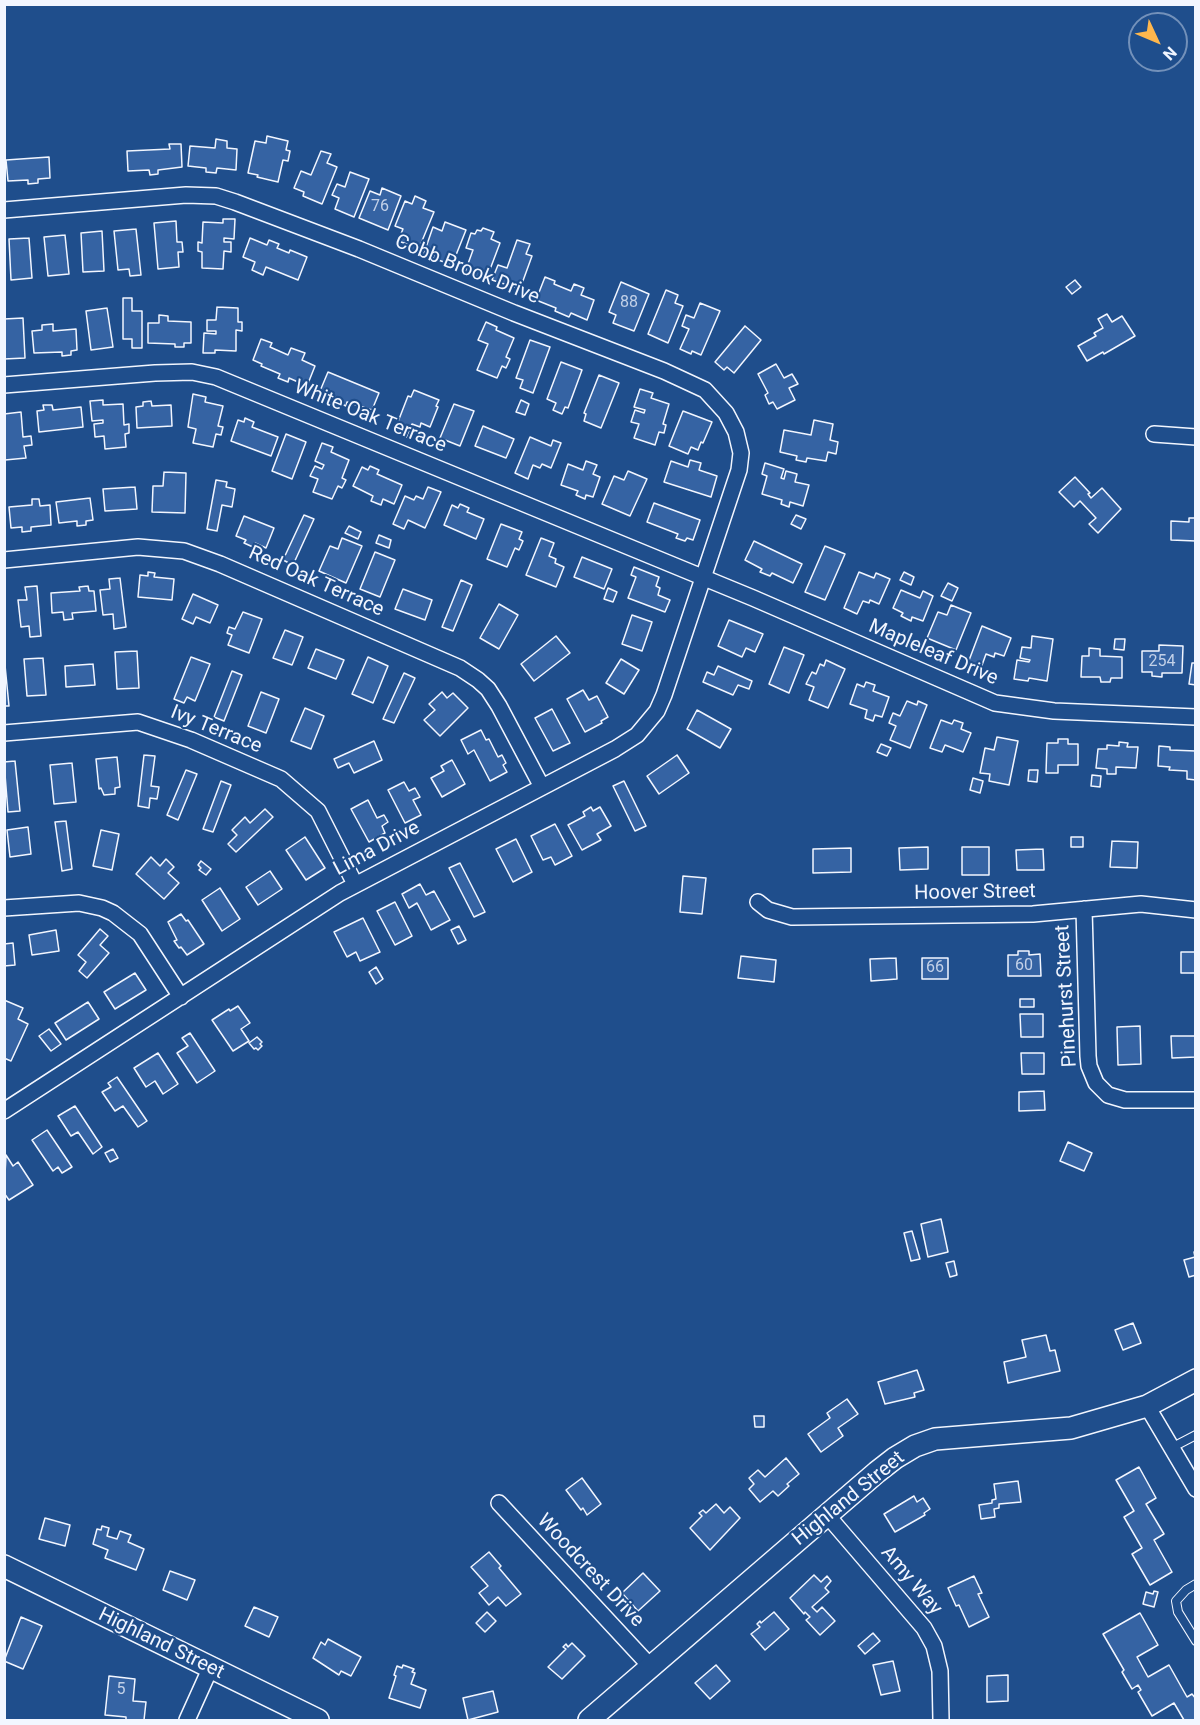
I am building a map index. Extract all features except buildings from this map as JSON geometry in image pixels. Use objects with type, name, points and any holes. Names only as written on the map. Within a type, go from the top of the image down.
[{"type":"street","name":"Cobb Brook Drive","points":[[4,210],[186,195],[216,196],[360,249],[514,313],[664,370],[705,390],[726,413],[736,432],[741,453],[739,470],[703,579]]},
{"type":"street","name":"White Oak Terrace","points":[[4,385],[154,373],[192,372],[216,377],[703,579]]},
{"type":"street","points":[[1154,434],[1196,437]]},
{"type":"street","name":"Red Oak Terrace","points":[[4,560],[138,547],[184,551],[220,564],[460,668],[478,680],[488,689],[499,706],[542,787]]},
{"type":"street","name":"Mapleleaf Drive","points":[[703,579],[995,703],[1054,711],[1196,717]]},
{"type":"street","name":"Lima Drive","points":[[7,1106],[355,884],[627,742],[647,724],[657,711],[703,579]]},
{"type":"street","name":"Ivy Terrace","points":[[4,732],[138,722],[190,740],[281,779],[318,811],[355,884]]},
{"type":"street","name":"Hoover Street","points":[[758,902],[768,910],[792,917],[1033,914],[1141,904],[1196,910]]},
{"type":"street","points":[[4,908],[79,903],[113,913],[140,934],[181,997]]},
{"type":"street","name":"Pinehurst Street","points":[[1084,909],[1088,1056],[1089,1066],[1096,1083],[1108,1095],[1125,1100],[1196,1100]]},
{"type":"street","name":"Highland Street","points":[[590,1720],[895,1458],[935,1439],[1071,1428],[1148,1406],[1196,1380]]},
{"type":"street","points":[[1148,1406],[1196,1490]]},
{"type":"street","name":"Woodcrest Drive","points":[[499,1503],[651,1667]]},
{"type":"street","name":"Amy Way","points":[[827,1515],[924,1628],[934,1646],[940,1671],[941,1720]]},
{"type":"street","name":"Highland Street","points":[[4,1566],[318,1720]]},
{"type":"street","points":[[187,1720],[210,1669]]},
{"type":"lane","points":[[1172,1448],[1196,1435]]},
{"type":"lane","points":[[1196,1584],[1186,1590],[1176,1601],[1178,1612],[1196,1641]]}]
